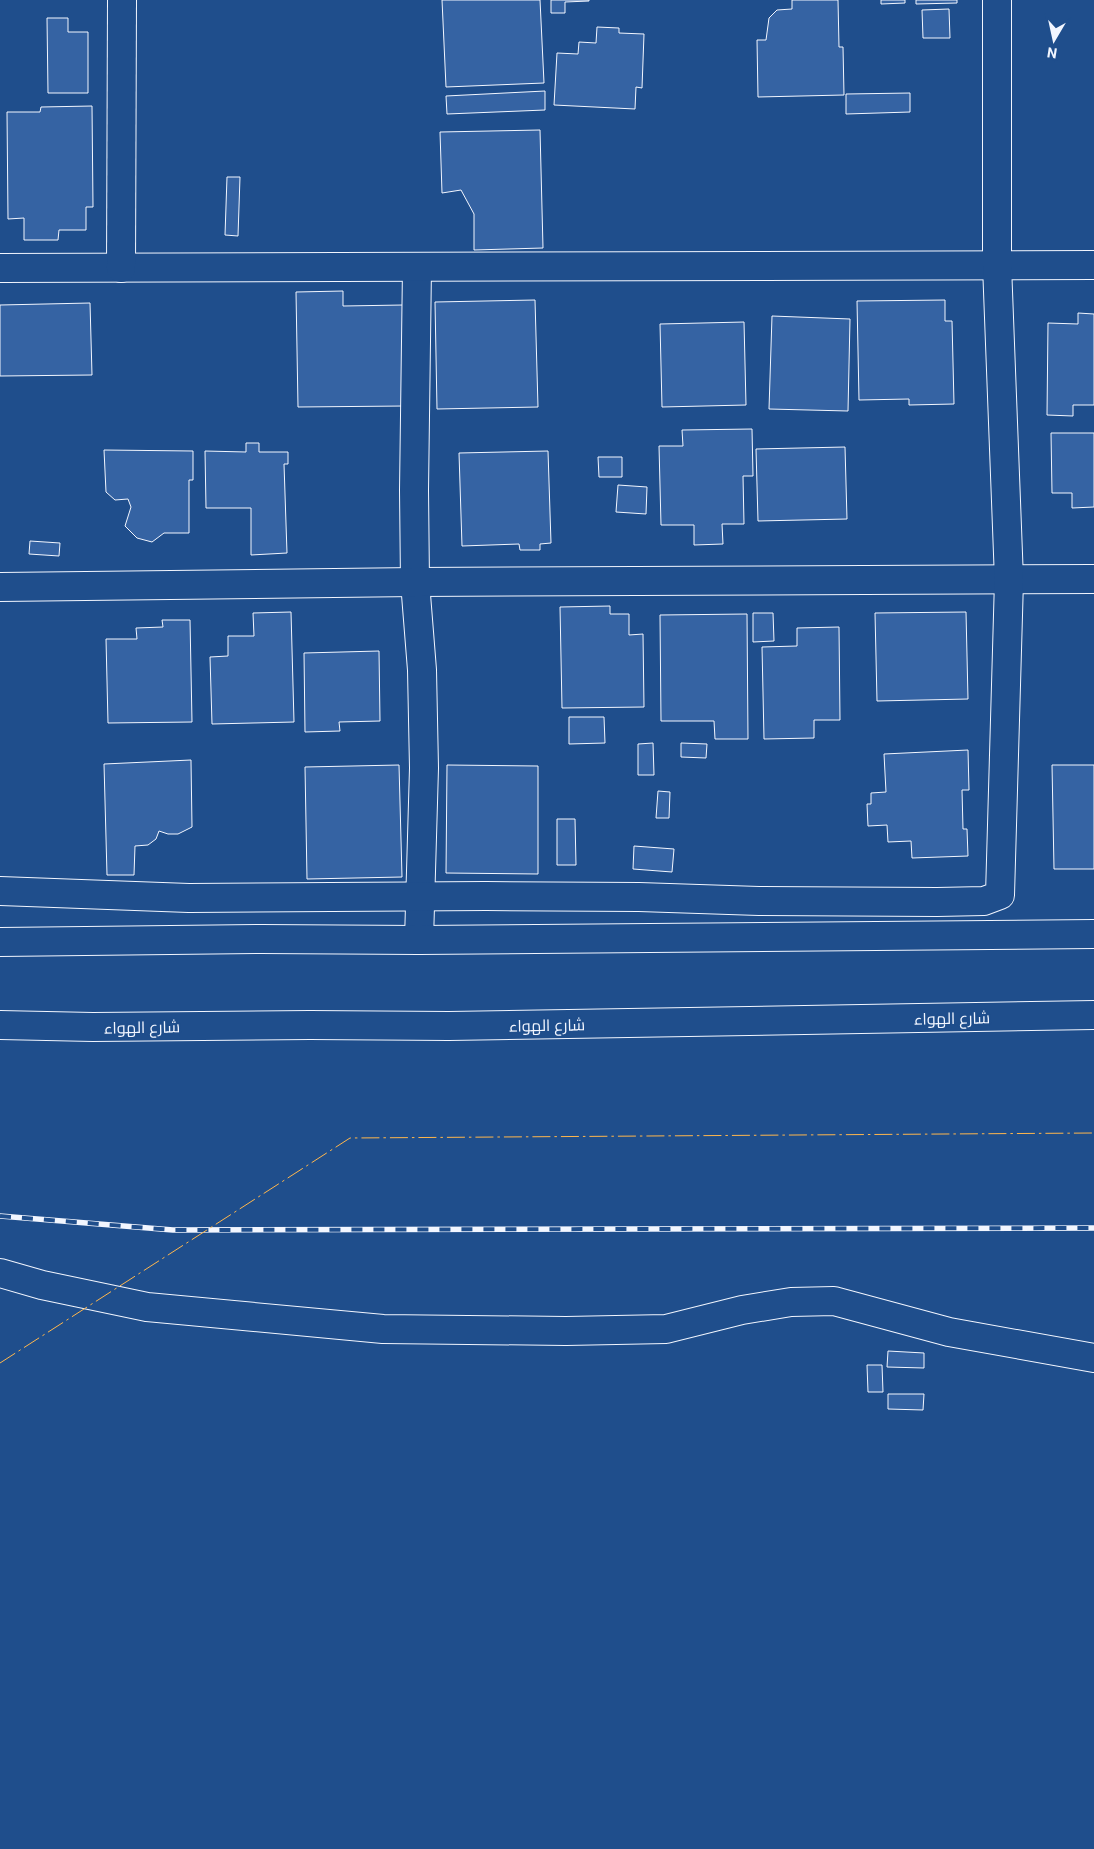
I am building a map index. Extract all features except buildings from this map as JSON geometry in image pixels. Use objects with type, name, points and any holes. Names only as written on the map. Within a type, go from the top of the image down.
[{"type":"street","points":[[122,0],[122,268]]},
{"type":"street","points":[[0,891],[188,898],[420,898],[486,896],[937,902],[984,901],[1000,895],[1009,580],[997,265],[997,0]]},
{"type":"street","points":[[0,268],[1094,264]]},
{"type":"street","points":[[417,267],[414,490],[415,582],[422,670],[424,768],[419,940]]},
{"type":"street","points":[[0,586],[1094,579]]},
{"type":"street","points":[[0,942],[1094,934]]},
{"type":"street","name":"شارع الهواء","points":[[0,1025],[93,1028],[310,1025],[449,1026],[1094,1015]]},
{"type":"street","points":[[0,1273],[42,1285],[147,1307],[383,1329],[566,1331],[666,1329],[758,1307],[791,1302],[834,1302],[949,1332],[1094,1358]]},
{"type":"railway","points":[[0,1216],[173,1230],[1094,1228]]},
{"type":"power","points":[[0,1363],[350,1138],[1094,1133]]}]
